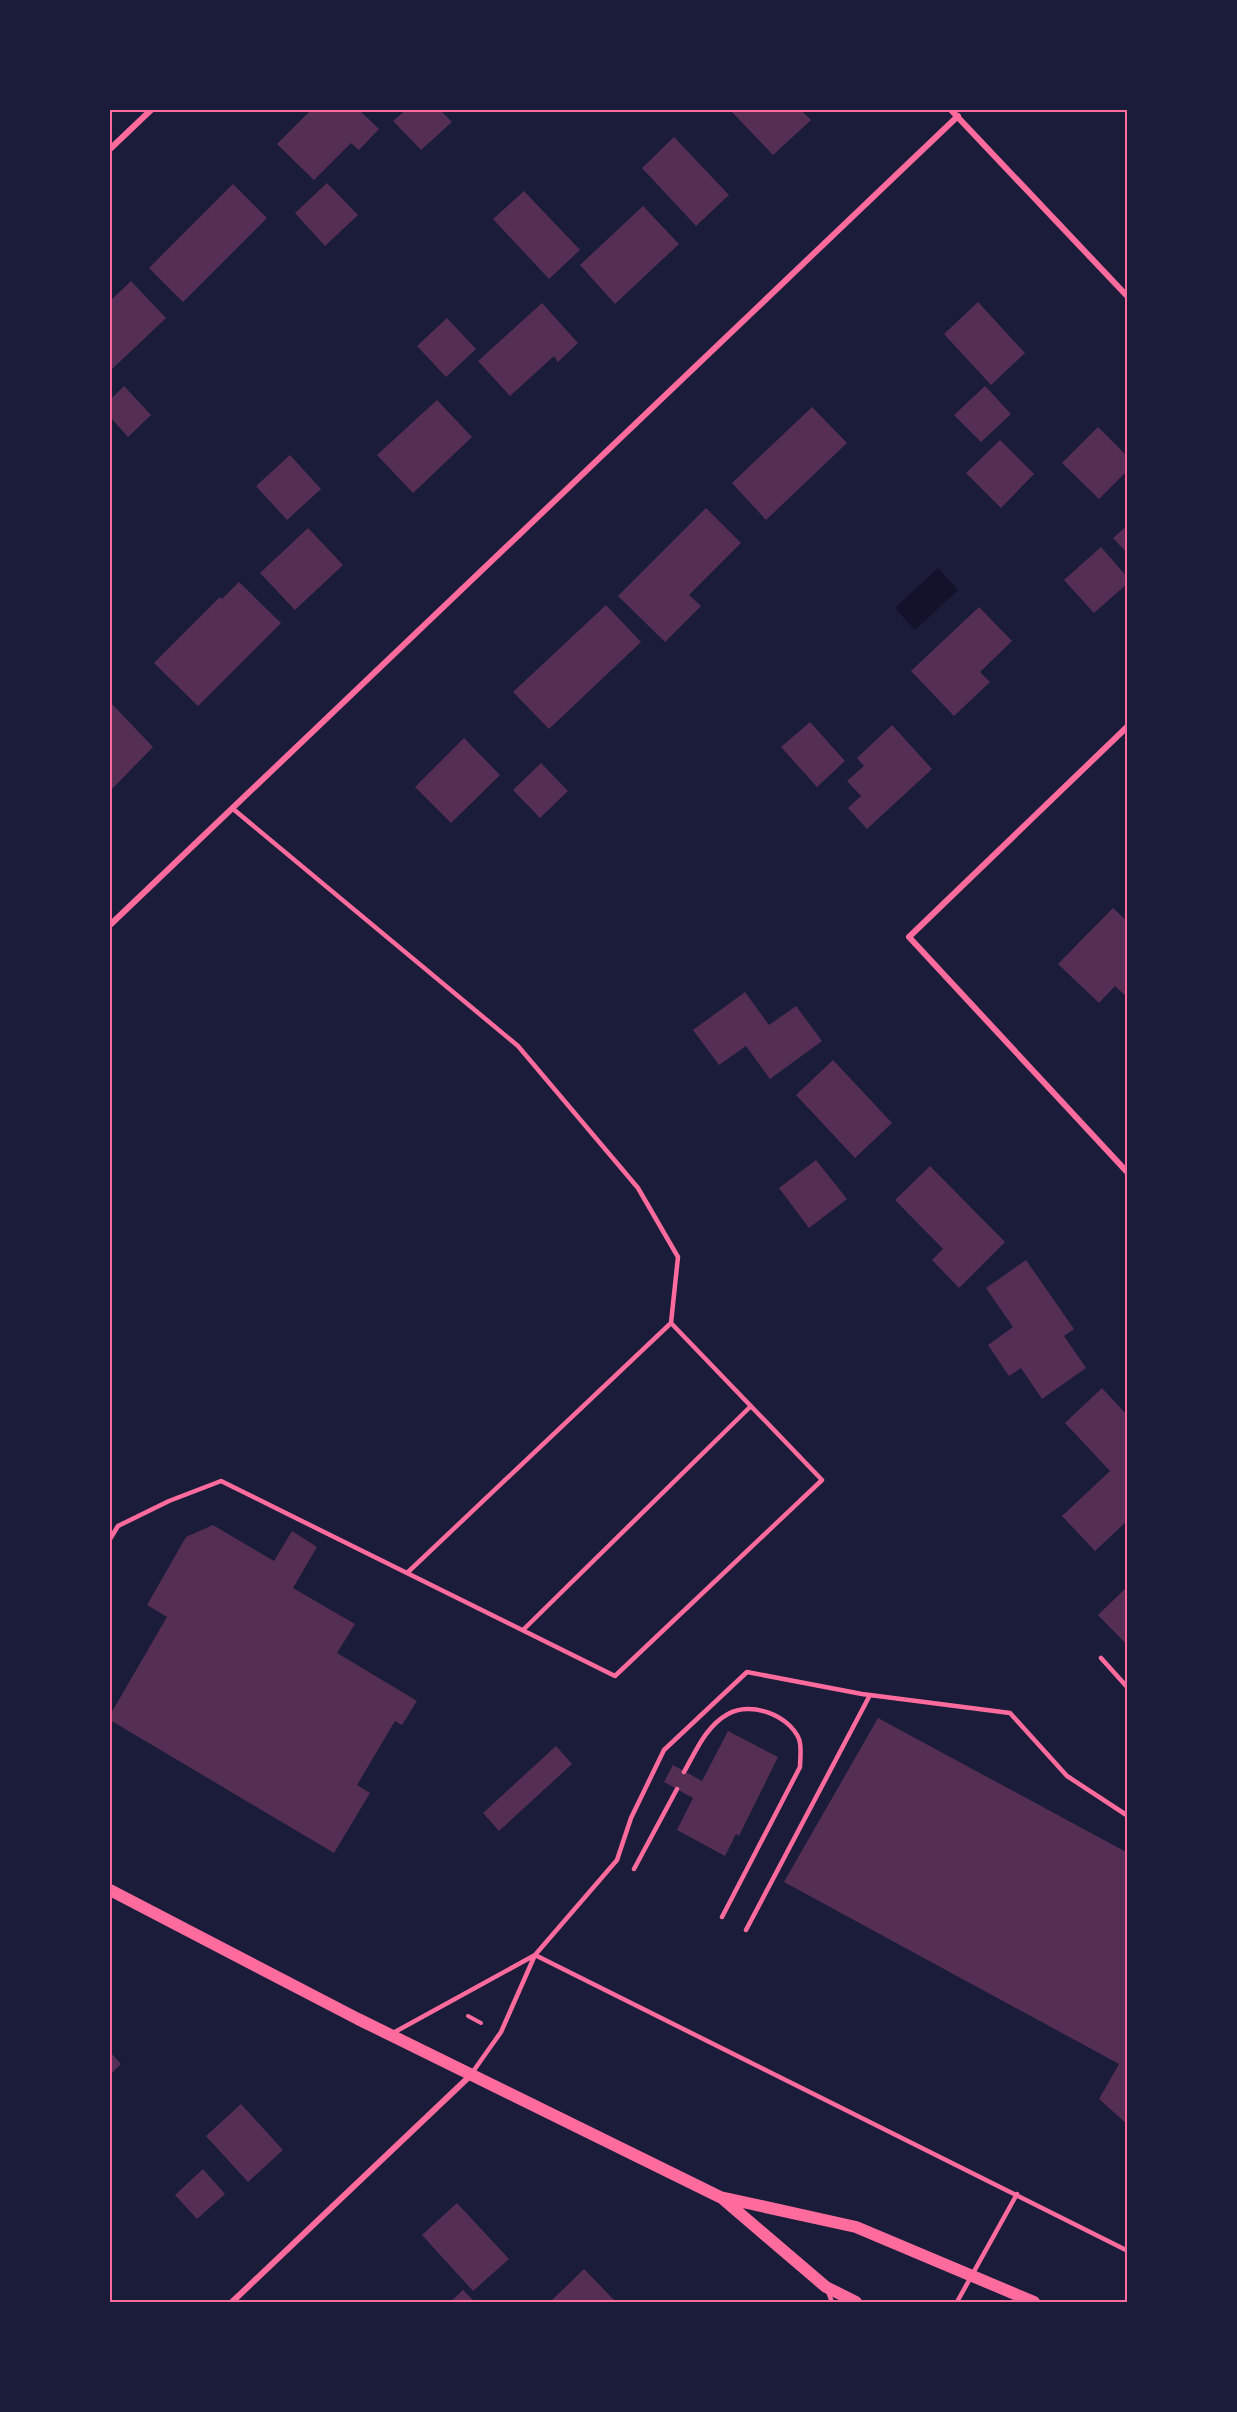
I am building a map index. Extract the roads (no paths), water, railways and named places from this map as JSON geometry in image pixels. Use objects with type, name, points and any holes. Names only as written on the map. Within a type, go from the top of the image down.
[{"type":"main road","points":[[110,1890],[390,2034],[720,2197],[856,2227],[1034,2302]]},
{"type":"main road","points":[[720,2197],[825,2287],[856,2302]]},
{"type":"street","points":[[110,149],[151,110]]},
{"type":"street","points":[[951,110],[1128,297]]},
{"type":"street","points":[[110,925],[958,116]]},
{"type":"street","points":[[1128,726],[909,937],[1128,1173]]},
{"type":"street","points":[[232,2302],[472,2074]]},
{"type":"lane","points":[[232,808],[518,1046],[638,1188],[678,1257],[671,1323],[407,1573]]},
{"type":"lane","points":[[110,1539],[118,1526],[169,1501],[220,1481],[615,1676],[822,1480],[671,1323]]},
{"type":"lane","points":[[523,1630],[751,1406]]},
{"type":"lane","points":[[1101,1658],[1128,1688]]},
{"type":"lane","points":[[472,2074],[501,2032],[535,1954],[617,1860],[631,1818],[664,1750],[747,1672],[870,1695],[1010,1713],[1067,1776],[1128,1816]]},
{"type":"lane","points":[[746,1930],[870,1695]]},
{"type":"lane","points":[[684,1772],[706,1732],[729,1713],[758,1708],[788,1723],[800,1740],[800,1767],[722,1917]]},
{"type":"lane","points":[[634,1869],[676,1789]]},
{"type":"lane","points":[[390,2034],[535,1954]]},
{"type":"lane","points":[[535,1954],[1128,2251]]},
{"type":"lane","points":[[957,2302],[1017,2194]]},
{"type":"lane","points":[[825,2287],[832,2302]]}]
